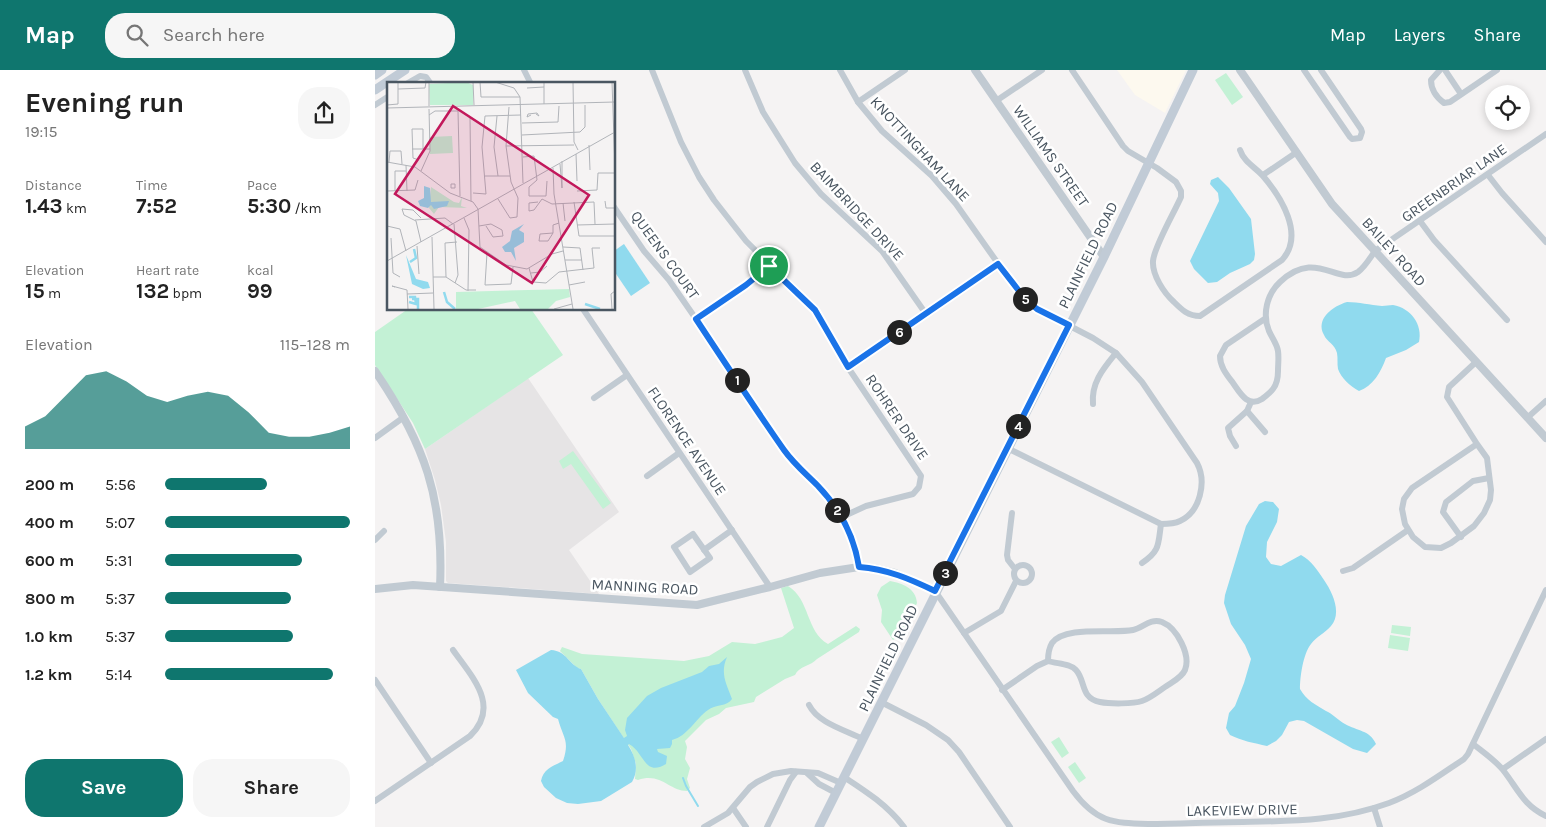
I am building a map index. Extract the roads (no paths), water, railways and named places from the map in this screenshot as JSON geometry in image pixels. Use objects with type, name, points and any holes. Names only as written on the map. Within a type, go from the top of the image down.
[{"type":"main road","points":[[375,75],[382,70]]},
{"type":"main road","points":[[375,90],[405,70]]},
{"type":"main road","name":"PLAINFIELD ROAD","points":[[819,827],[1103,257],[1193,70]]},
{"type":"street","points":[[524,70],[530,82]]},
{"type":"street","name":"ROHRER DRIVE","points":[[652,70],[675,131],[699,177],[729,220],[769,266],[815,310],[848,367],[919,471],[922,480],[913,494],[866,506],[842,517]]},
{"type":"street","name":"BAIMBRIDGE DRIVE","points":[[745,70],[763,112],[795,163],[821,194],[882,251],[926,314]]},
{"type":"street","name":"KNOTTINGHAM LANE","points":[[840,70],[858,102],[889,138],[949,194],[1026,300],[1037,309],[1093,338],[1116,353],[1142,382],[1197,463],[1201,472],[1202,490],[1189,514],[1178,522],[1161,524]]},
{"type":"street","points":[[858,102],[905,70]]},
{"type":"street","name":"WILLIAMS STREET","points":[[975,70],[1103,257]]},
{"type":"street","points":[[996,101],[1042,70]]},
{"type":"street","points":[[1072,70],[1123,146],[1176,182],[1181,193],[1154,256],[1154,269],[1169,298],[1185,313],[1192,316],[1200,316],[1282,260],[1288,254],[1291,244],[1292,233],[1286,211],[1263,175],[1239,150]]},
{"type":"street","name":"BAILEY ROAD","points":[[1240,70],[1332,204],[1546,438]]},
{"type":"street","points":[[1304,70],[1350,137],[1352,139],[1360,138],[1361,129],[1321,70]]},
{"type":"street","points":[[1440,70],[1431,80],[1431,86],[1439,99],[1444,102],[1450,102],[1497,70]]},
{"type":"street","points":[[1445,70],[1461,94]]},
{"type":"street","points":[[410,82],[420,76],[426,77],[430,82]]},
{"type":"street","points":[[375,105],[387,97]]},
{"type":"street","name":"GREENBRIAR LANE","points":[[1265,318],[1267,302],[1272,291],[1280,281],[1295,270],[1312,266],[1349,275],[1359,271],[1375,251],[1546,134]]},
{"type":"street","points":[[1263,175],[1297,152]]},
{"type":"street","points":[[1487,174],[1546,242]]},
{"type":"street","name":"QUEENS COURT","points":[[615,208],[644,251],[669,280],[784,449],[801,471],[819,487],[842,517],[853,544],[859,567]]},
{"type":"street","points":[[1420,221],[1434,240],[1507,320]]},
{"type":"street","points":[[848,367],[998,264]]},
{"type":"street","points":[[696,319],[746,285],[769,266]]},
{"type":"street","name":"FLORENCE AVENUE","points":[[584,310],[771,587]]},
{"type":"street","points":[[1265,318],[1278,351],[1278,377],[1276,384],[1269,393],[1259,401],[1251,402],[1242,397],[1223,369],[1220,356],[1225,345],[1265,318]]},
{"type":"street","points":[[1093,404],[1091,392],[1102,370],[1116,353]]},
{"type":"street","points":[[1476,362],[1449,386],[1447,397],[1487,458],[1491,490],[1490,500],[1485,513],[1475,526],[1461,537],[1445,547],[1431,548],[1421,544],[1409,530],[1403,519],[1402,509],[1409,491],[1477,444]]},
{"type":"street","points":[[375,371],[404,417],[426,466],[435,498],[441,548],[440,587]]},
{"type":"street","points":[[594,398],[627,376]]},
{"type":"street","points":[[1527,418],[1546,401]]},
{"type":"street","points":[[1236,446],[1228,428],[1247,411],[1251,402]]},
{"type":"street","points":[[1247,411],[1265,432]]},
{"type":"street","points":[[375,438],[404,417]]},
{"type":"street","points":[[1007,448],[1161,524],[1158,546],[1154,555],[1141,563]]},
{"type":"street","points":[[647,476],[679,453]]},
{"type":"street","points":[[1461,537],[1443,512],[1446,502],[1473,481],[1489,478]]},
{"type":"street","points":[[1012,513],[1007,555],[1008,560],[1015,568]]},
{"type":"street","points":[[704,550],[732,530]]},
{"type":"street","points":[[1343,571],[1353,568],[1409,530]]},
{"type":"street","points":[[375,540],[384,531]]},
{"type":"street","points":[[693,534],[704,550],[710,558],[690,572],[674,547],[693,534]]},
{"type":"street","points":[[1020,565],[1026,565],[1031,569],[1032,575],[1030,580],[1025,584],[1016,581],[1013,575],[1015,568],[1020,565]]},
{"type":"street","name":"MANNING ROAD","points":[[375,589],[413,585],[689,605],[708,603],[819,573],[859,567],[895,573],[935,591]]},
{"type":"street","points":[[963,633],[1001,612],[1016,581]]},
{"type":"street","name":"LAKEVIEW DRIVE","points":[[935,591],[1073,792],[1091,812],[1102,818],[1119,823],[1156,826],[1251,824],[1321,820],[1353,815],[1397,800],[1429,783],[1464,759],[1473,744],[1546,590]]},
{"type":"street","points":[[1002,690],[1037,666],[1048,661],[1068,665],[1076,670],[1085,691],[1093,699],[1101,702],[1146,700],[1179,678],[1186,668],[1187,660],[1174,631],[1167,625],[1157,621],[1132,630],[1064,634],[1052,643],[1048,661]]},
{"type":"street","points":[[375,801],[476,730],[483,716],[482,694],[453,650]]},
{"type":"street","points":[[375,680],[431,762]]},
{"type":"street","points":[[881,702],[927,725],[948,740],[959,752],[1010,827]]},
{"type":"street","points":[[809,704],[812,711],[821,718],[863,739]]},
{"type":"street","points":[[1503,770],[1546,740]]},
{"type":"street","points":[[1473,744],[1503,770],[1532,809],[1546,816]]},
{"type":"street","points":[[704,827],[733,808],[750,788],[765,777],[782,772],[796,772],[818,773],[842,780],[877,799],[894,814],[904,827]]},
{"type":"street","points":[[767,827],[790,780],[796,772]]},
{"type":"street","points":[[807,773],[819,784],[836,793]]},
{"type":"street","points":[[733,808],[746,827]]},
{"type":"street","points":[[1374,808],[1381,827]]},
{"type":"water","points":[[1218,177],[1229,188],[1251,219],[1255,254],[1254,260],[1250,264],[1230,273],[1217,282],[1208,283],[1194,269],[1190,261],[1219,201],[1218,193],[1210,184],[1211,180]]},
{"type":"water","points":[[624,244],[650,283],[631,296],[615,272],[615,250]]},
{"type":"water","points":[[1347,302],[1399,307],[1414,318],[1420,336],[1419,342],[1406,350],[1386,358],[1376,378],[1359,391],[1341,376],[1338,369],[1336,350],[1325,337],[1322,329],[1322,324],[1327,314]]},
{"type":"water","points":[[1265,501],[1273,502],[1279,509],[1277,522],[1267,542],[1266,557],[1271,564],[1281,566],[1301,555],[1305,557],[1324,580],[1335,603],[1336,615],[1331,626],[1308,648],[1301,672],[1300,689],[1315,704],[1345,724],[1370,736],[1376,744],[1367,753],[1353,749],[1304,721],[1289,722],[1282,735],[1267,746],[1248,742],[1230,735],[1226,728],[1229,713],[1235,706],[1251,659],[1245,645],[1231,624],[1224,603],[1225,595],[1246,526],[1259,504]]},
{"type":"water","points":[[551,650],[561,653],[581,669],[624,738],[627,736],[625,730],[627,718],[647,696],[661,688],[702,672],[709,666],[719,664],[727,657],[724,673],[732,699],[730,702],[708,710],[683,735],[672,740],[670,748],[657,749],[658,752],[667,756],[666,764],[653,768],[649,766],[629,744],[636,764],[632,782],[601,801],[578,804],[567,803],[556,798],[544,787],[541,781],[546,771],[563,761],[565,754],[566,743],[558,719],[553,717],[528,693],[516,670]]},
{"type":"waterway","points":[[683,778],[698,806]]}]
